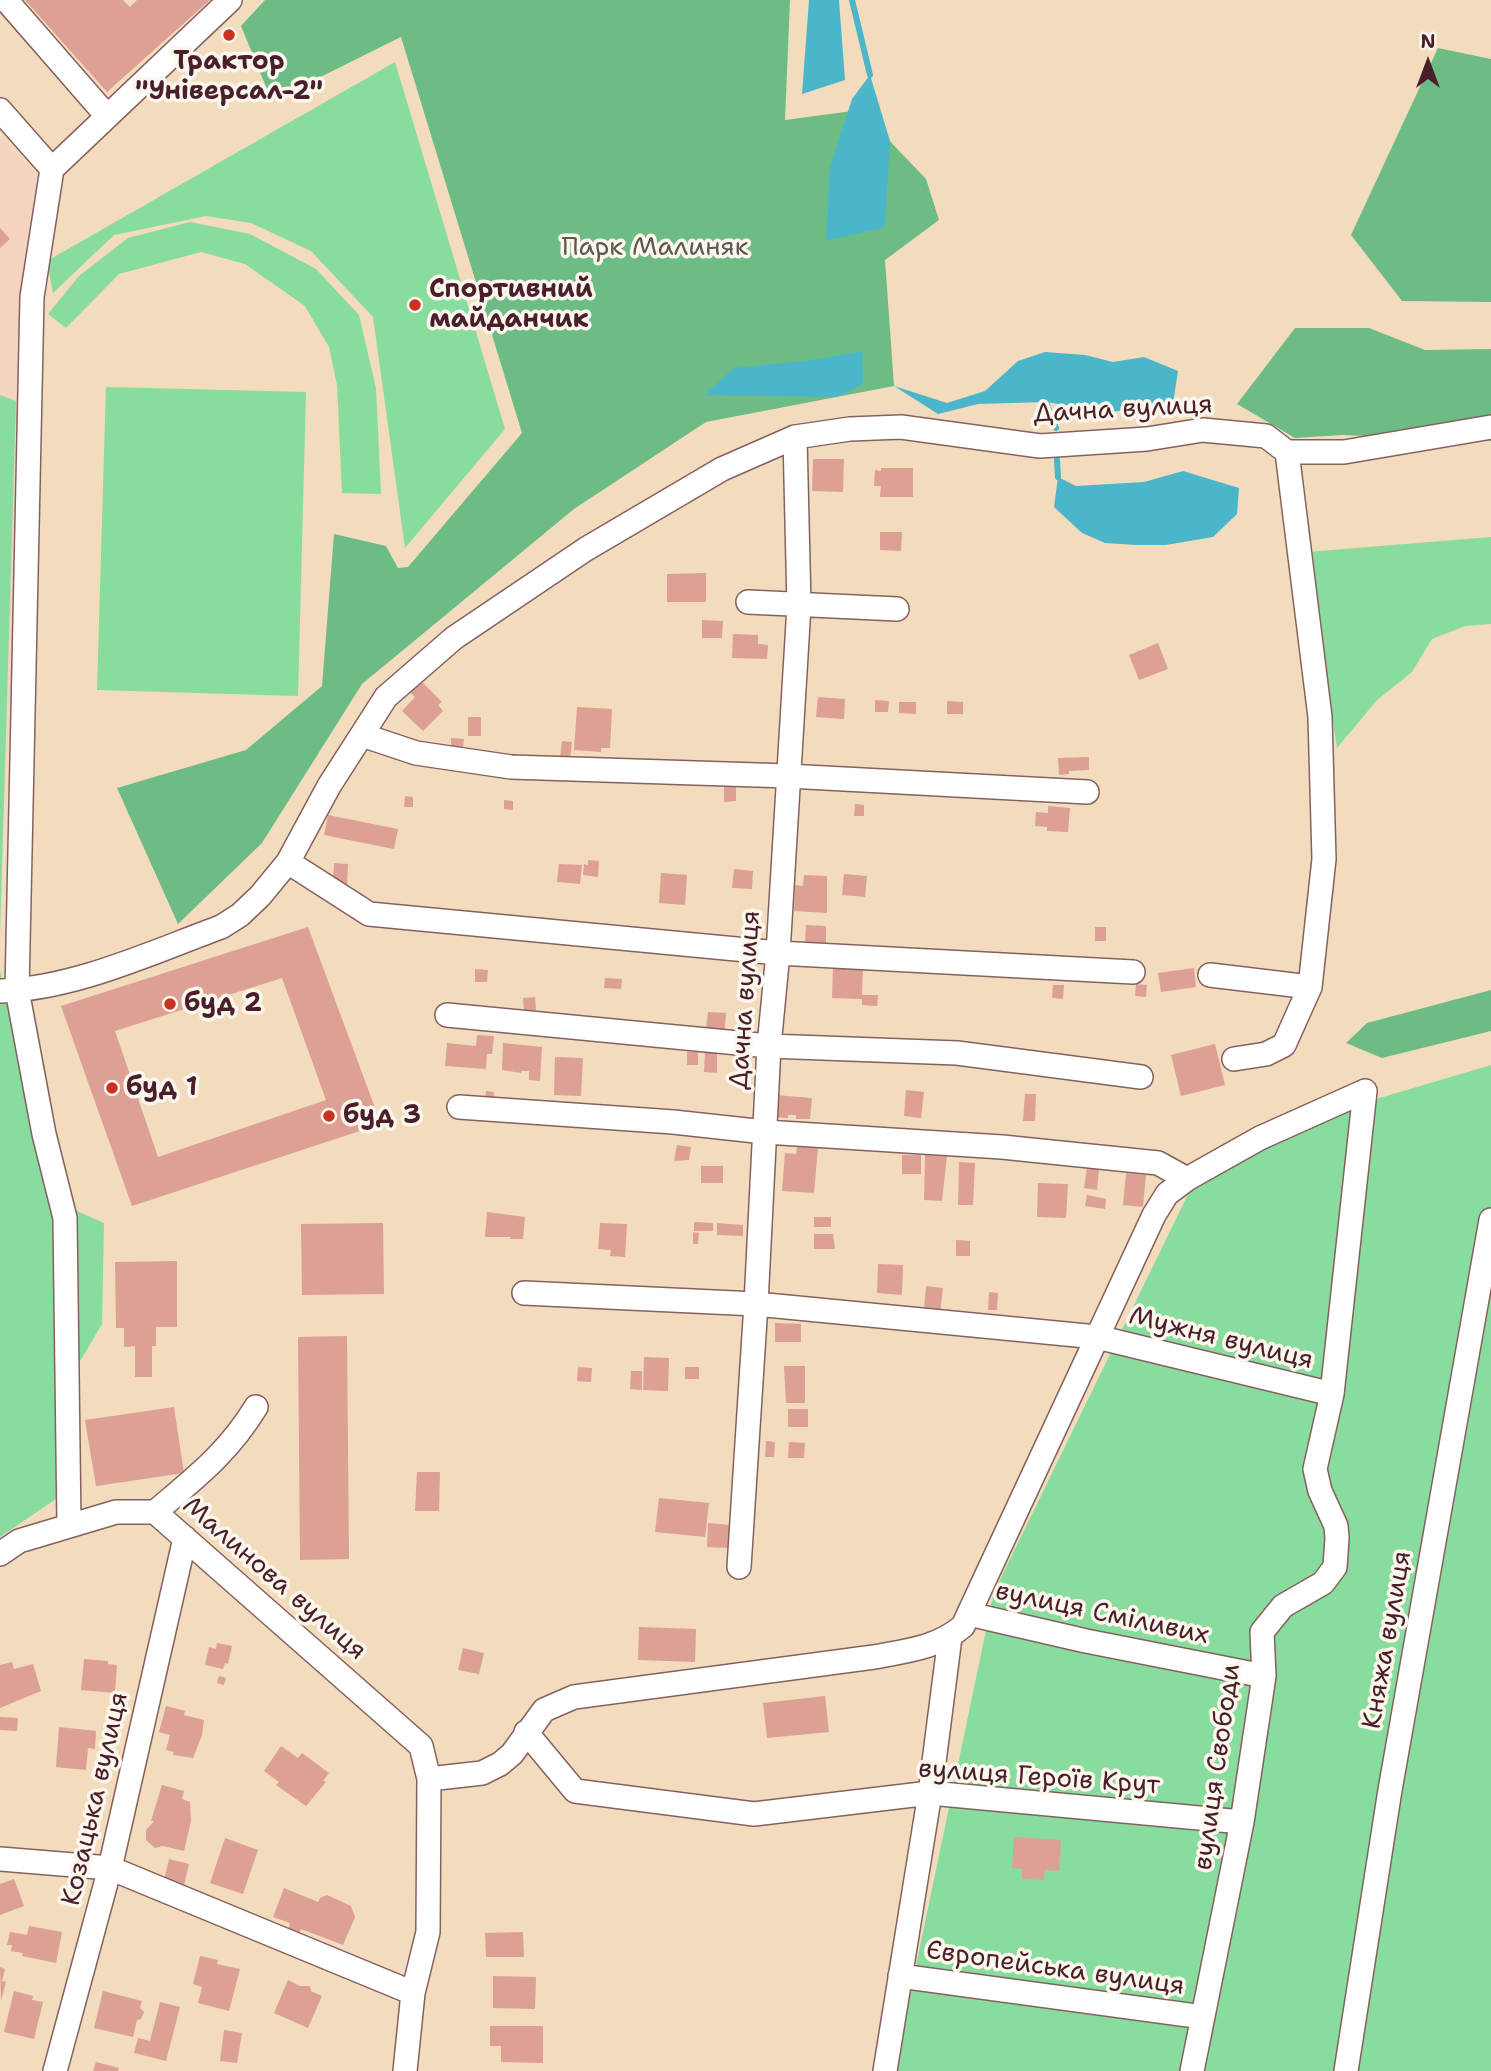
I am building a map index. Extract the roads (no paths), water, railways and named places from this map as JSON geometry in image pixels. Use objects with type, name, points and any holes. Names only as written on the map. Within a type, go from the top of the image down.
[{"type":"street","points":[[69,1526],[65,1218],[9,990],[32,297],[52,169],[230,0]]},
{"type":"street","points":[[4,2],[107,116]]},
{"type":"street","points":[[0,110],[52,169]]},
{"type":"street","name":"Дачна вулиця","points":[[9,990],[89,975],[221,927],[240,915],[288,862],[329,786],[386,697],[454,638],[586,549],[722,469],[795,437],[850,429],[901,427],[1040,446],[1147,439],[1203,430],[1266,436],[1287,452],[1345,452],[1491,427]]},
{"type":"street","name":"Дачна вулиця","points":[[739,1567],[769,1046],[778,953],[799,606],[795,437]]},
{"type":"street","points":[[1234,1059],[1266,1054],[1284,1045],[1310,987],[1324,859],[1320,717],[1287,452]]},
{"type":"street","points":[[747,602],[897,609]]},
{"type":"street","points":[[362,735],[416,753],[511,767],[788,776],[1087,792]]},
{"type":"street","points":[[288,862],[369,914],[778,953],[1133,972]]},
{"type":"street","points":[[1210,975],[1310,987]]},
{"type":"street","points":[[447,1015],[769,1046],[957,1054],[1141,1077]]},
{"type":"street","name":"вулиця Свободи","points":[[1187,1180],[1260,1138],[1365,1091],[1332,1394],[1315,1469],[1320,1491],[1336,1526],[1335,1567],[1323,1583],[1283,1606],[1262,1632],[1264,1676],[1242,1822],[1192,2071]]},
{"type":"street","points":[[429,1779],[482,1773],[512,1754],[544,1710],[574,1697],[874,1657],[914,1650],[950,1637],[963,1626],[969,1614],[1154,1215],[1167,1194],[1187,1180],[1158,1163],[1002,1147],[765,1132],[673,1122],[459,1107]]},
{"type":"street","name":"Княжа вулиця","points":[[1346,2071],[1393,1777],[1491,1220]]},
{"type":"street","name":"Мужня вулиця","points":[[524,1293],[756,1304],[1097,1337],[1332,1394]]},
{"type":"street","points":[[155,1512],[215,1461],[239,1434],[256,1407]]},
{"type":"street","name":"Малинова вулиця","points":[[0,1554],[19,1541],[116,1512],[155,1512],[421,1746],[429,1779],[428,1932],[413,1993],[405,2071]]},
{"type":"street","name":"Козацька вулиця","points":[[55,2071],[110,1868],[185,1538]]},
{"type":"street","name":"вулиця Сміливих","points":[[969,1614],[1086,1641],[1264,1676]]},
{"type":"street","points":[[885,2071],[930,1793],[950,1637]]},
{"type":"street","name":"вулиця Героїв Крут","points":[[526,1732],[575,1791],[754,1814],[930,1793],[1242,1822]]},
{"type":"street","points":[[0,1858],[110,1868],[413,1993]]},
{"type":"street","name":"Європейська вулиця","points":[[900,1976],[1203,2017]]},
{"type":"water","points":[[809,0],[839,0],[845,80],[802,94]]},
{"type":"water","points":[[870,75],[890,141],[885,227],[826,241],[830,167],[852,99]]},
{"type":"water","points":[[862,351],[863,384],[837,397],[704,395],[734,368],[814,360]]},
{"type":"water","points":[[1045,352],[1085,355],[1113,362],[1144,357],[1178,371],[1173,404],[1110,412],[1046,402],[978,404],[938,414],[894,386],[947,403],[985,391],[1018,361]]},
{"type":"water","points":[[1183,471],[1239,488],[1237,514],[1213,537],[1166,545],[1105,543],[1082,533],[1054,507],[1058,477],[1076,486],[1144,482]]},
{"type":"waterway","points":[[852,0],[870,75]]},
{"type":"waterway","points":[[1046,402],[1056,428]]},
{"type":"waterway","points":[[1057,460],[1058,477]]},
{"type":"place","name":"Трактор \"Універсал-2\"","points":[[229,35]]},
{"type":"place","name":"Спортивний майданчик","points":[[415,305]]},
{"type":"place","name":"буд 2","points":[[170,1004]]},
{"type":"place","name":"буд 1","points":[[112,1088]]},
{"type":"place","name":"буд 3","points":[[329,1116]]},
{"type":"park label","name":"Парк Малиняк","points":[[655,248]]}]
